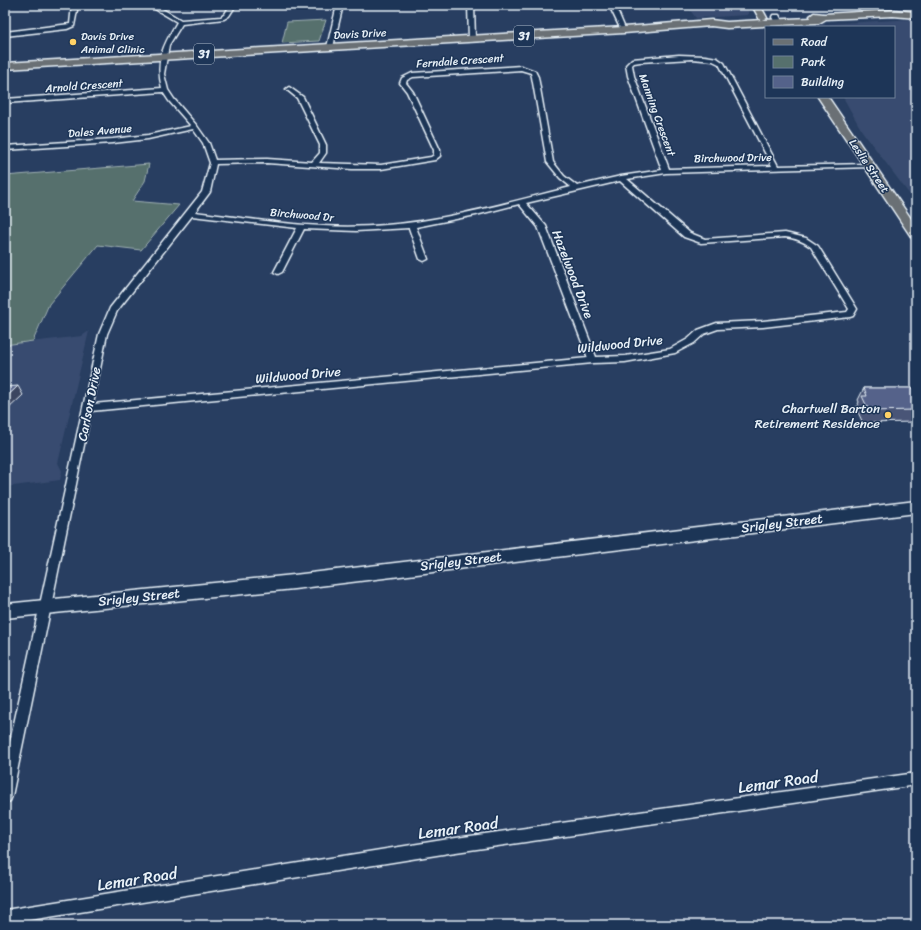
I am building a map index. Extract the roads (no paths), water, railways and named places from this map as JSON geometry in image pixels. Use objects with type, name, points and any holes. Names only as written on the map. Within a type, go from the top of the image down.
[{"type":"main road","points":[[756,5],[766,23]]},
{"type":"main road","points":[[770,8],[779,22]]},
{"type":"main road","name":"Davis Drive","points":[[893,13],[900,9],[916,8]]},
{"type":"main road","name":"Davis Drive","points":[[5,66],[624,30],[717,23],[727,25],[819,20],[824,17],[893,13],[907,15],[916,14]]},
{"type":"main road","name":"Leslie Street","points":[[824,98],[916,235]]},
{"type":"street","points":[[5,34],[67,27],[72,25],[72,14],[75,5]]},
{"type":"street","points":[[156,5],[157,8],[180,22],[222,18],[227,15],[233,5]]},
{"type":"street","points":[[330,47],[340,5]]},
{"type":"street","points":[[471,5],[472,39]]},
{"type":"street","points":[[612,5],[624,30]]},
{"type":"street","points":[[180,22],[166,45],[161,74],[165,90],[206,143],[213,162]]},
{"type":"street","name":"Manning Crescent","points":[[666,170],[631,76],[629,65],[632,62],[703,57],[717,60],[721,63],[776,168]]},
{"type":"street","name":"Ferndale Crescent","points":[[213,162],[267,161],[352,167],[381,167],[433,159],[437,156],[438,150],[410,92],[403,83],[404,79],[412,75],[521,68],[533,72],[535,78],[541,115],[548,140],[550,162],[562,177],[576,188]]},
{"type":"street","points":[[289,89],[300,97],[322,145],[323,153],[314,164]]},
{"type":"street","name":"Arnold Crescent","points":[[5,101],[165,90]]},
{"type":"street","name":"Dales Avenue","points":[[5,148],[113,141],[148,137],[195,127]]},
{"type":"street","name":"Carlson Drive","points":[[5,796],[103,334],[113,310],[206,192],[213,162]]},
{"type":"street","name":"Birchwood Drive","points":[[576,188],[666,170],[870,166]]},
{"type":"street","name":"Wildwood Drive","points":[[88,408],[593,360],[625,359],[672,351],[691,341],[700,332],[716,326],[763,324],[850,314],[853,309],[834,275],[814,246],[808,241],[794,235],[785,234],[704,241],[694,238],[687,235],[621,178]]},
{"type":"street","points":[[424,259],[412,225],[485,212],[576,188]]},
{"type":"street","name":"Hazelwood Drive","points":[[521,202],[542,226],[593,360]]},
{"type":"street","name":"Birchwood Dr","points":[[190,214],[301,227],[344,229],[412,225]]},
{"type":"street","points":[[278,272],[301,227]]},
{"type":"street","name":"Srigley Street","points":[[5,611],[294,582],[528,552],[916,507]]},
{"type":"street","name":"Lemar Road","points":[[5,917],[449,846],[916,779]]},
{"type":"place","name":"Davis Drive Animal Clinic","points":[[73,42]]},
{"type":"place","name":"Chartwell Barton Retirement Residence","points":[[888,415]]}]
